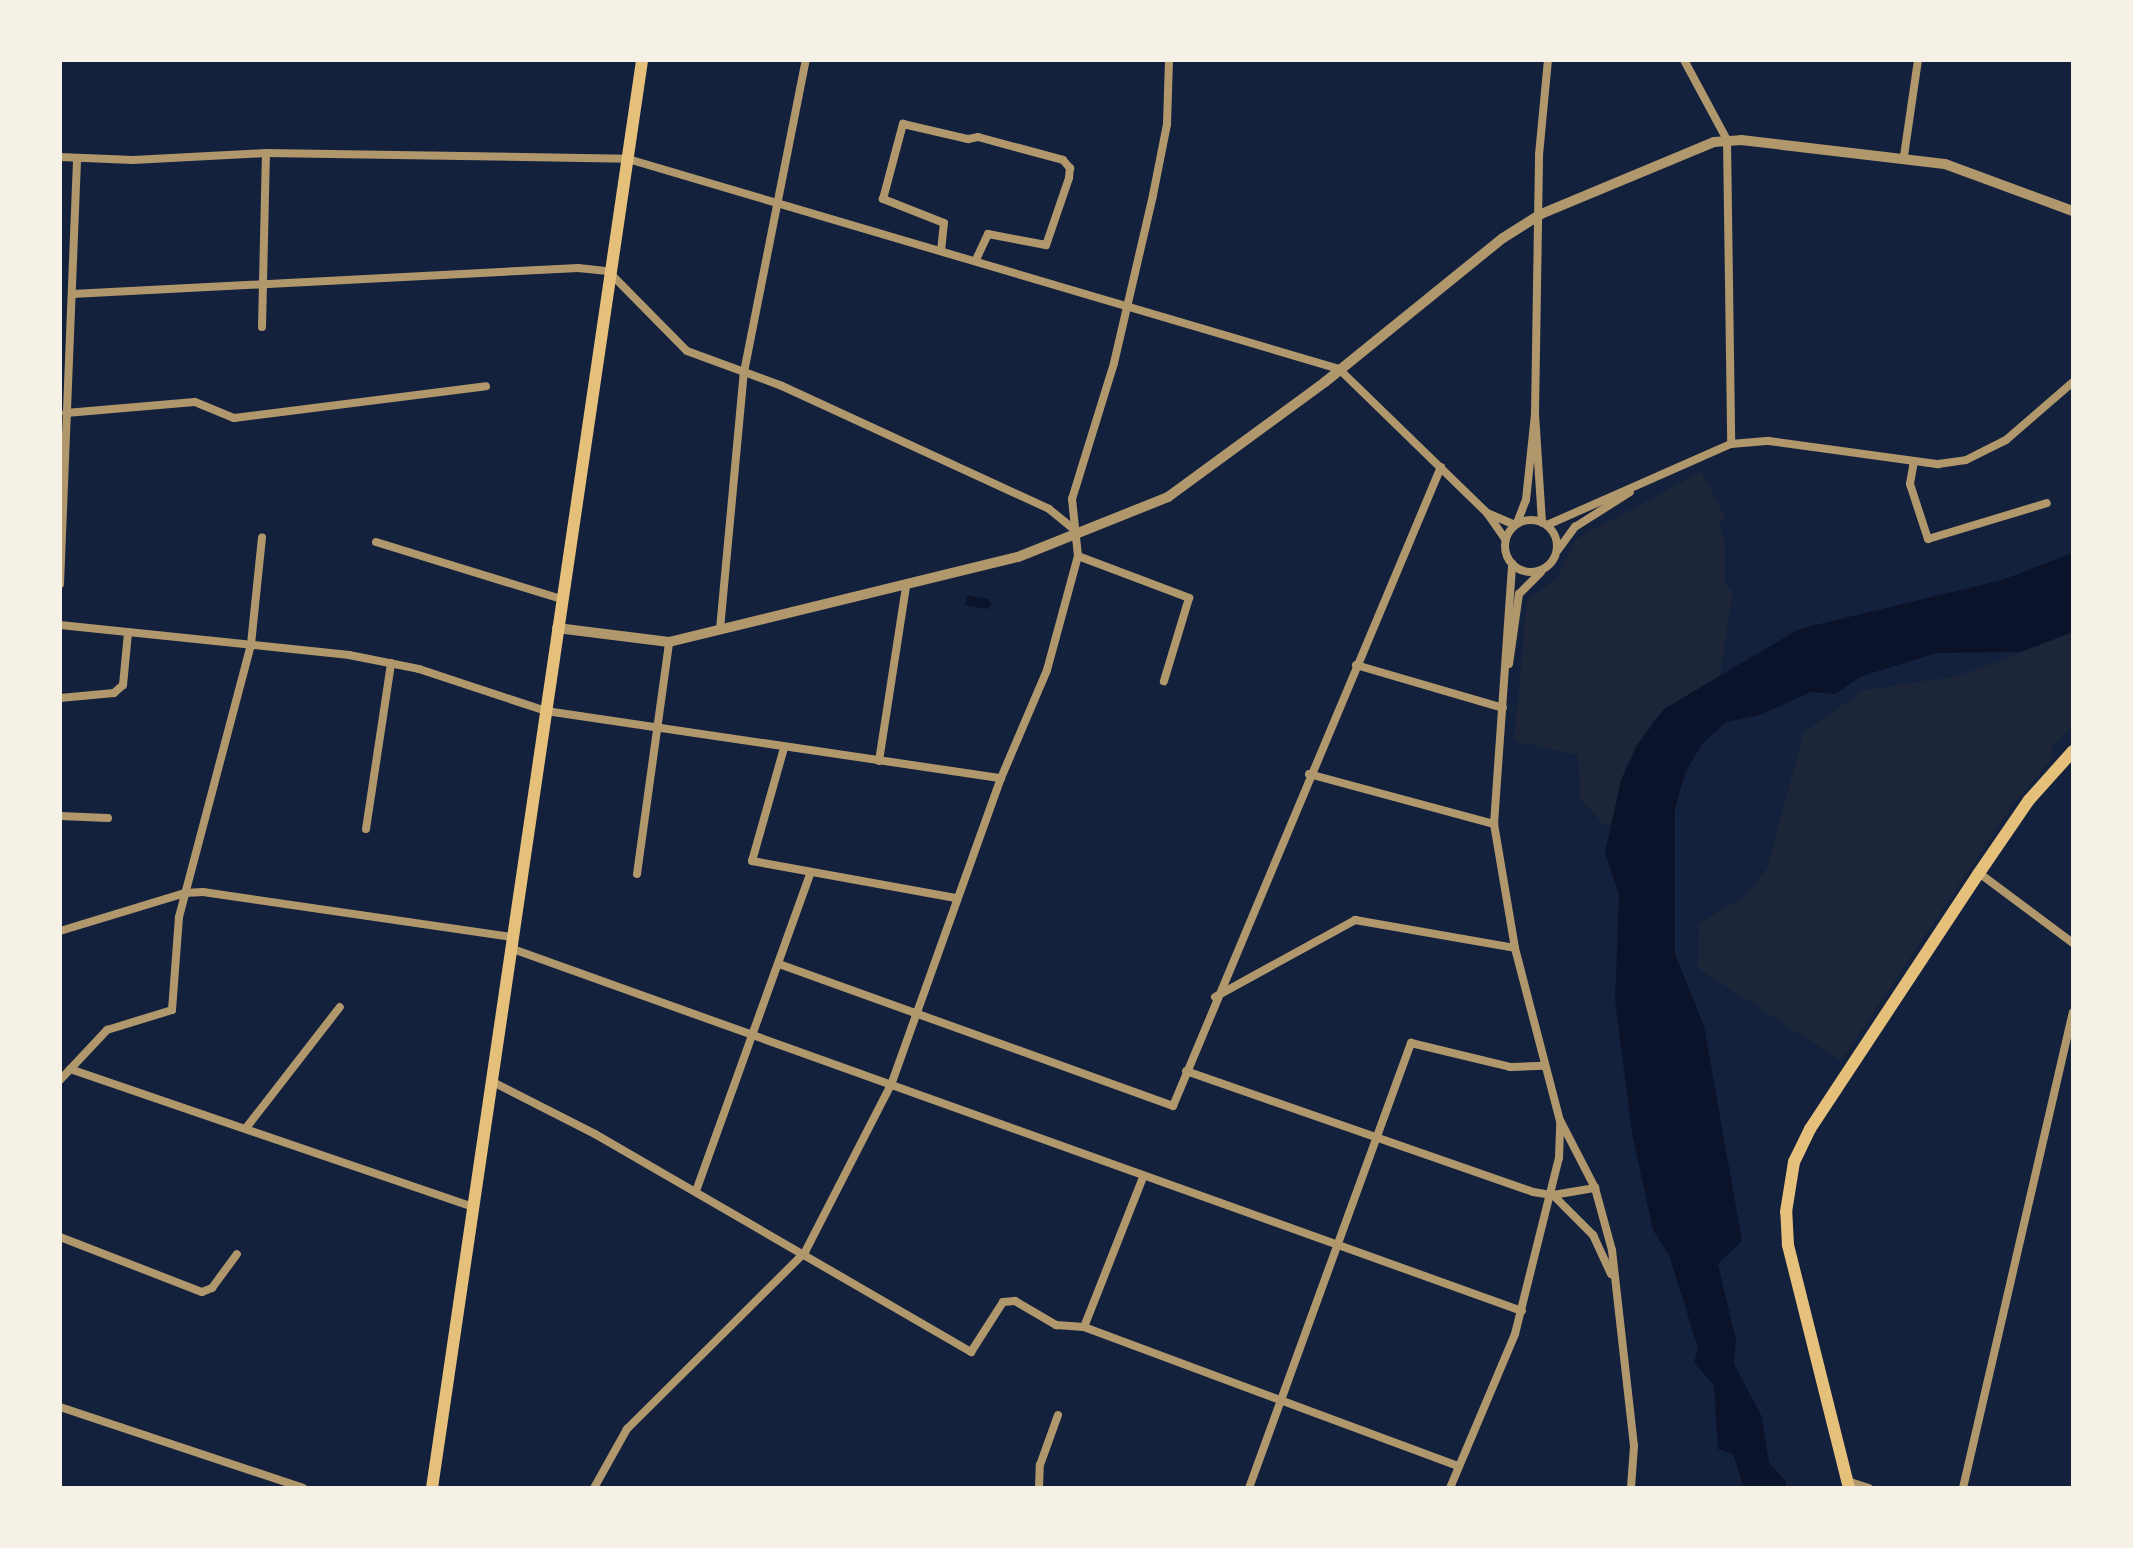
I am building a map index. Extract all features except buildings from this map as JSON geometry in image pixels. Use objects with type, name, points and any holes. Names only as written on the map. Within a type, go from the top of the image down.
[{"type":"main road","points":[[432,1488],[608,271],[642,60]]},
{"type":"main road","points":[[1848,1484],[1788,1245],[1791,1175],[1810,1129],[1979,873],[2029,800],[2073,751]]},
{"type":"street","points":[[720,629],[744,372],[806,60]]},
{"type":"street","points":[[594,1488],[627,1429],[805,1252],[891,1085],[1001,778],[1047,670],[1078,556],[1072,499],[1114,363],[1124,302],[1167,124],[1169,60]]},
{"type":"street","points":[[1505,539],[1516,524],[1526,500],[1535,414],[1541,214],[1539,155],[1548,60]]},
{"type":"street","points":[[1684,60],[1727,140],[1731,444]]},
{"type":"street","points":[[1904,156],[1918,60]]},
{"type":"street","points":[[941,251],[944,223],[883,199],[903,124],[1063,160],[1069,178],[1052,239],[1039,246],[988,234],[976,260]]},
{"type":"street","points":[[557,628],[669,642],[906,587],[1018,557],[1076,531],[1168,497],[1193,482],[1503,238],[1541,214],[1727,140],[1904,156],[1983,173],[2073,210]]},
{"type":"street","points":[[262,327],[260,283],[266,153]]},
{"type":"street","points":[[60,157],[266,153],[628,159],[1124,302],[1339,369],[1487,513],[1505,539],[1512,564],[1494,824],[1515,948],[1543,1066],[1560,1121],[1595,1188],[1612,1250],[1634,1446],[1631,1488]]},
{"type":"street","points":[[60,584],[77,158]]},
{"type":"street","points":[[72,294],[260,283],[608,271],[687,351],[744,372],[1049,509],[1076,531]]},
{"type":"street","points":[[1487,513],[1516,524],[1544,524],[1634,489],[1731,444],[1780,442],[1938,464],[1977,457],[2006,440],[2073,382]]},
{"type":"street","points":[[66,413],[195,402],[234,418],[486,386]]},
{"type":"street","points":[[1535,414],[1544,524],[1554,533],[1557,553]]},
{"type":"street","points":[[1914,461],[1910,484],[1928,539],[2047,503]]},
{"type":"street","points":[[779,964],[1173,1106],[1215,997],[1441,467]]},
{"type":"street","points":[[1505,676],[1519,594],[1544,569],[1575,527],[1634,489]]},
{"type":"street","points":[[60,1080],[107,1030],[172,1010],[185,893],[251,644],[262,538]]},
{"type":"street","points":[[376,542],[561,599]]},
{"type":"street","points":[[1078,556],[1189,598],[1164,681]]},
{"type":"street","points":[[1512,564],[1524,572],[1544,569]]},
{"type":"street","points":[[879,761],[906,587]]},
{"type":"street","points":[[60,625],[251,644],[391,663],[546,711],[1001,778]]},
{"type":"street","points":[[60,698],[114,693],[123,685],[128,633]]},
{"type":"street","points":[[637,874],[669,642]]},
{"type":"street","points":[[366,829],[391,663]]},
{"type":"street","points":[[1356,665],[1503,708]]},
{"type":"street","points":[[784,748],[752,861],[810,874],[956,898]]},
{"type":"street","points":[[1309,774],[1494,824]]},
{"type":"street","points":[[60,816],[108,818]]},
{"type":"street","points":[[1979,873],[2073,943]]},
{"type":"street","points":[[696,1191],[810,874]]},
{"type":"street","points":[[60,931],[185,893],[510,943],[753,1036],[1522,1311]]},
{"type":"street","points":[[1215,997],[1355,920],[1515,948]]},
{"type":"street","points":[[246,1128],[340,1007]]},
{"type":"street","points":[[1963,1488],[2073,1013]]},
{"type":"street","points":[[1249,1488],[1411,1043],[1510,1067],[1543,1066]]},
{"type":"street","points":[[70,1069],[475,1207]]},
{"type":"street","points":[[1186,1071],[1376,1140],[1553,1195],[1595,1188]]},
{"type":"street","points":[[491,1081],[805,1252],[971,1352],[1003,1302],[1015,1301],[1056,1325],[1084,1327],[1458,1466]]},
{"type":"street","points":[[1450,1488],[1522,1311],[1553,1195],[1560,1121]]},
{"type":"street","points":[[1084,1327],[1143,1177]]},
{"type":"street","points":[[1553,1195],[1593,1235],[1613,1278]]},
{"type":"street","points":[[60,1237],[202,1292],[212,1288],[237,1254]]},
{"type":"street","points":[[60,1407],[303,1488]]},
{"type":"street","points":[[1039,1488],[1040,1465],[1058,1415]]},
{"type":"street","points":[[1848,1484],[1869,1488]]},
{"type":"shaded area","points":[[1701,472],[1726,518],[1719,524],[1725,542],[1725,584],[1733,591],[1720,676],[1654,720],[1627,764],[1611,824],[1604,825],[1580,798],[1578,755],[1514,741],[1527,600],[1557,578],[1576,539]]},
{"type":"shaded area","points":[[2073,553],[2073,632],[2021,652],[1937,653],[1862,676],[1835,694],[1811,692],[1760,715],[1726,722],[1702,744],[1685,773],[1675,809],[1675,954],[1704,1026],[1742,1241],[1718,1264],[1736,1340],[1734,1364],[1762,1417],[1769,1463],[1786,1481],[1786,1488],[1744,1488],[1733,1454],[1718,1449],[1714,1385],[1694,1363],[1698,1348],[1669,1255],[1653,1230],[1632,1133],[1615,1000],[1619,895],[1605,853],[1621,780],[1637,745],[1664,709],[1799,629],[2002,580]]},
{"type":"shaded area","points":[[967,595],[989,599],[991,605],[987,609],[965,605]]},
{"type":"shaded area","points":[[2073,632],[2073,725],[2051,748],[2055,755],[2012,806],[1841,1061],[1698,968],[1699,923],[1745,897],[1767,868],[1804,732],[1864,690],[1959,676]]}]
